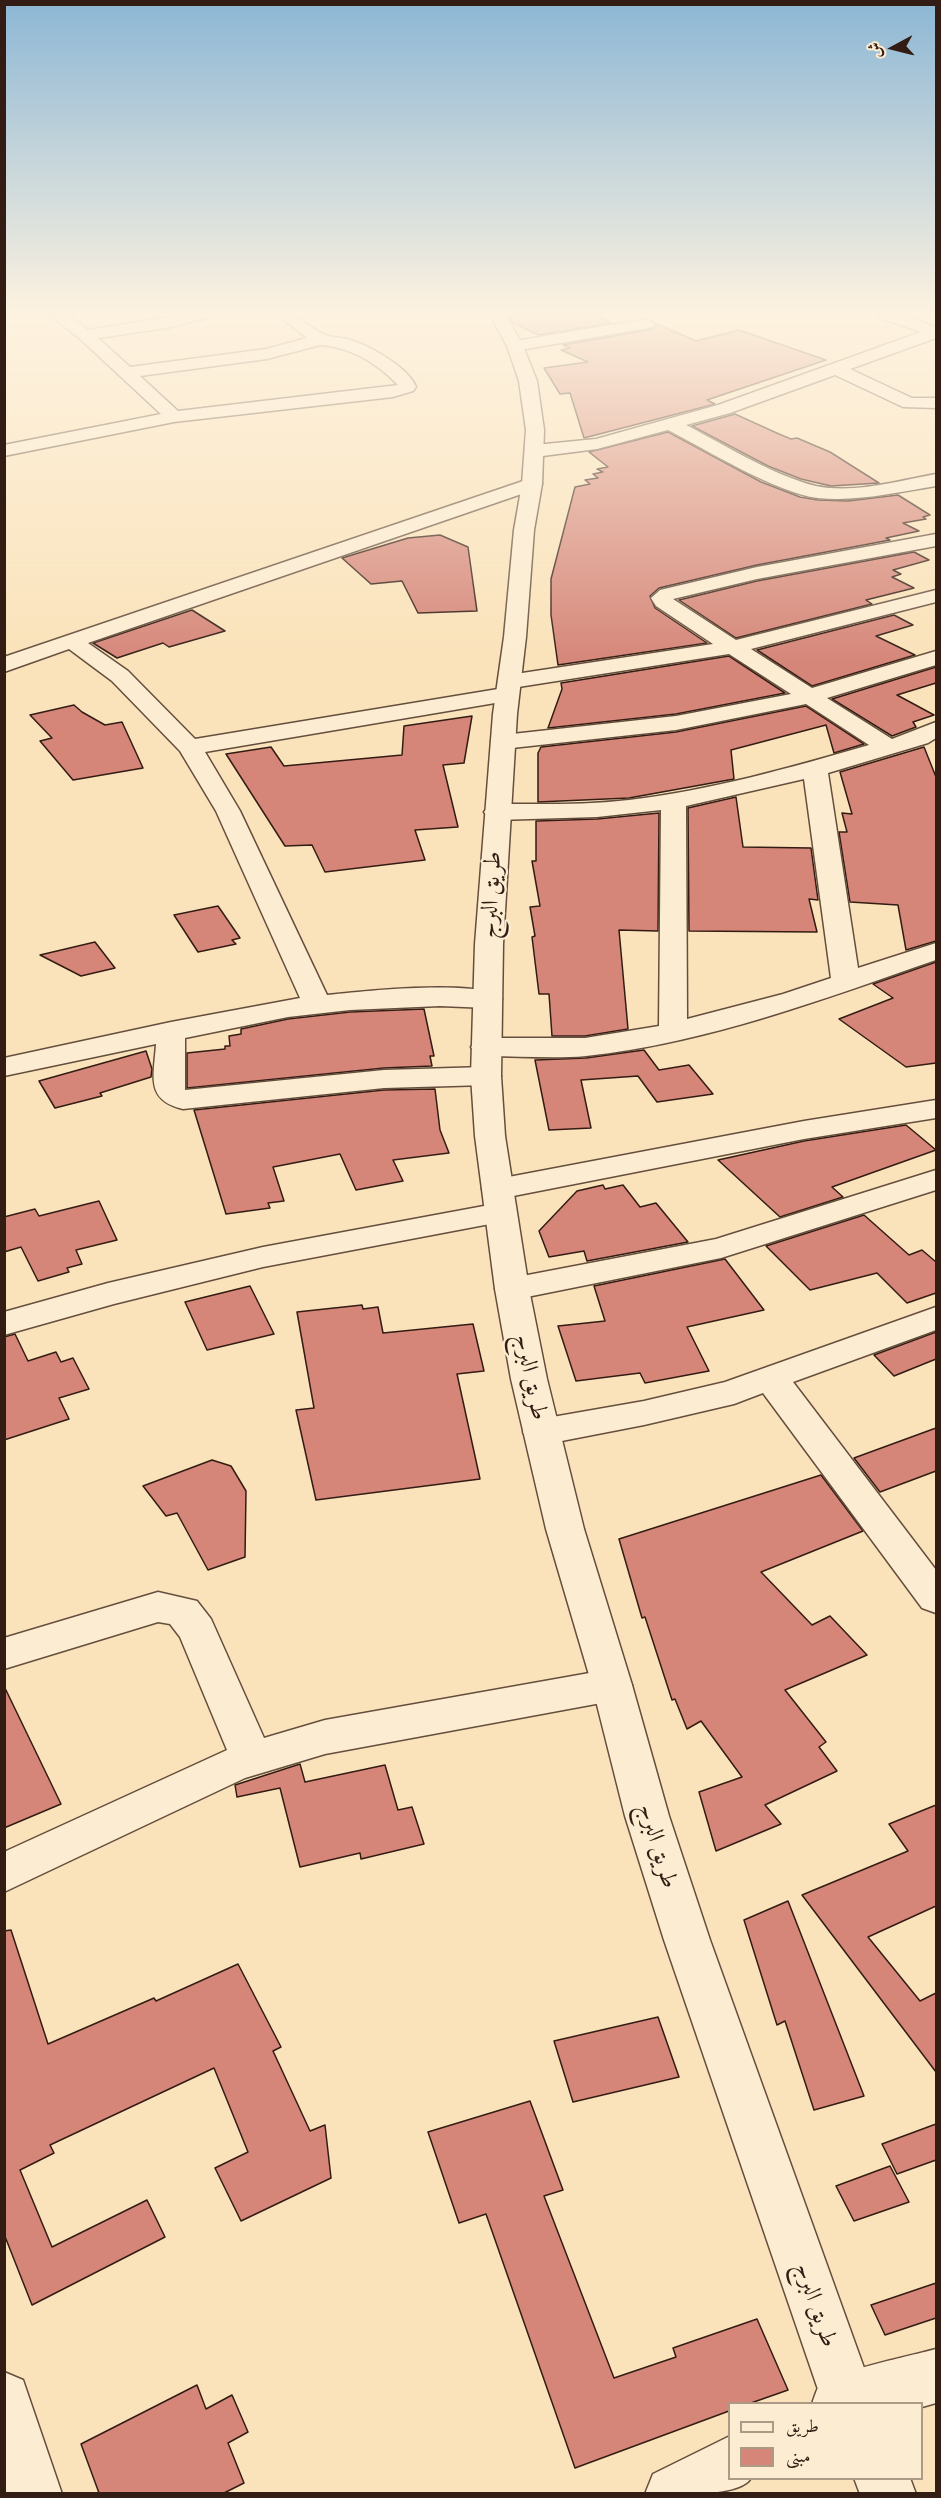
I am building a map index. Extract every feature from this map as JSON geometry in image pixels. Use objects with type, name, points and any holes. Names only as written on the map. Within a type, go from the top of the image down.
[{"type":"street","points":[[4,451],[101,432]]},
{"type":"street","name":"طريق البرج","points":[[533,432],[533,467],[524,530],[515,637],[506,708],[491,885],[486,1062],[490,1136],[512,1289],[541,1432],[565,1529],[612,1685],[647,1816],[687,1940],[846,2402]]},
{"type":"street","points":[[4,665],[533,467],[580,447],[640,432]]},
{"type":"street","points":[[685,432],[784,482],[802,488],[836,493],[885,489],[936,480]]},
{"type":"street","points":[[885,489],[936,500]]},
{"type":"street","points":[[888,747],[663,602],[663,596],[757,573],[936,540]]},
{"type":"street","points":[[506,708],[733,647],[936,596]]},
{"type":"street","points":[[71,641],[120,676],[190,747],[228,811],[318,1005]]},
{"type":"street","points":[[190,747],[453,703],[676,723],[809,696],[936,658]]},
{"type":"street","points":[[497,812],[597,810],[674,801],[757,785],[888,747],[931,739]]},
{"type":"street","points":[[815,769],[846,983]]},
{"type":"street","points":[[673,1032],[674,801]]},
{"type":"street","points":[[171,1031],[170,1094],[183,1100],[384,1079],[673,1032],[738,1016],[846,983],[936,951]]},
{"type":"street","points":[[4,1067],[288,1008],[350,1001],[428,998],[488,999]]},
{"type":"street","points":[[4,1324],[108,1294],[804,1130],[936,1109]]},
{"type":"street","points":[[512,1289],[721,1248],[936,1180]]},
{"type":"street","points":[[541,1432],[697,1402],[734,1392],[936,1318]]},
{"type":"street","points":[[770,1377],[936,1598]]},
{"type":"street","points":[[4,1654],[158,1607],[183,1612],[196,1630],[252,1759]]},
{"type":"street","points":[[4,1873],[230,1766],[252,1759],[325,1737],[612,1685]]},
{"type":"street","points":[[846,2402],[936,2376]]},
{"type":"street","points":[[4,2399],[34,2493]]},
{"type":"street","points":[[673,2493],[728,2464]]},
{"type":"building","points":[[582,432],[609,432],[584,438]]},
{"type":"building","points":[[668,432],[761,482],[800,497],[848,501],[898,495],[930,515],[923,517],[926,519],[903,523],[919,531],[886,538],[890,540],[757,565],[659,588],[650,596],[655,608],[707,643],[558,665],[551,615],[551,579],[575,487],[590,484],[585,480],[598,478],[593,474],[603,472],[597,469],[608,467],[589,452]]},
{"type":"building","points":[[703,432],[774,432],[791,439],[797,438],[830,452],[879,483],[831,486],[801,479],[768,466]]},
{"type":"building","points":[[440,535],[468,547],[477,611],[418,613],[402,581],[371,584],[342,558],[408,538]]},
{"type":"building","points":[[914,552],[929,560],[893,570],[901,574],[892,577],[914,588],[866,600],[872,604],[736,638],[679,600],[757,581]]},
{"type":"building","points":[[192,610],[225,631],[169,647],[163,643],[117,658],[93,643]]},
{"type":"building","points":[[894,615],[913,625],[876,636],[915,655],[812,686],[757,650]]},
{"type":"building","points":[[729,656],[785,693],[676,714],[548,728],[562,689],[561,683]]},
{"type":"building","points":[[936,667],[936,683],[897,695],[934,715],[913,722],[916,727],[892,736],[832,699]]},
{"type":"building","points":[[74,705],[105,725],[122,722],[143,768],[73,780],[40,741],[52,738],[30,715]]},
{"type":"building","points":[[806,706],[864,744],[834,753],[826,725],[731,750],[734,779],[629,798],[538,802],[538,753],[541,747],[676,732]]},
{"type":"building","points":[[472,716],[464,763],[443,765],[458,827],[415,830],[425,860],[325,872],[312,845],[285,846],[226,754],[271,747],[284,766],[402,755],[404,726]]},
{"type":"building","points":[[924,747],[936,777],[936,941],[906,950],[898,905],[850,902],[839,832],[847,832],[842,813],[852,814],[840,772]]},
{"type":"building","points":[[736,797],[743,847],[811,848],[818,900],[809,899],[817,932],[689,931],[688,808]]},
{"type":"building","points":[[659,813],[658,931],[619,930],[628,1029],[585,1036],[552,1036],[549,994],[539,994],[532,937],[535,936],[530,907],[540,906],[532,861],[536,861],[536,821],[597,819]]},
{"type":"building","points":[[218,906],[240,938],[232,940],[236,944],[198,952],[174,915]]},
{"type":"building","points":[[95,942],[115,968],[81,976],[40,955]]},
{"type":"building","points":[[936,962],[936,1063],[906,1067],[839,1019],[893,998],[873,984]]},
{"type":"building","points":[[424,1009],[434,1056],[430,1056],[432,1066],[384,1068],[187,1088],[187,1053],[225,1049],[225,1046],[230,1046],[229,1036],[241,1034],[241,1029],[288,1019],[350,1012]]},
{"type":"building","points":[[644,1050],[659,1070],[689,1065],[713,1094],[657,1102],[638,1076],[581,1080],[591,1128],[549,1130],[535,1060],[586,1058]]},
{"type":"building","points":[[146,1051],[152,1069],[151,1077],[100,1093],[102,1096],[55,1108],[39,1081]]},
{"type":"building","points":[[435,1089],[440,1130],[449,1153],[393,1160],[403,1181],[356,1190],[340,1154],[273,1167],[284,1201],[268,1203],[270,1208],[226,1214],[194,1110],[384,1090]]},
{"type":"building","points":[[906,1125],[936,1150],[832,1187],[843,1197],[780,1217],[718,1160],[804,1141]]},
{"type":"building","points":[[603,1185],[605,1189],[623,1185],[640,1207],[656,1203],[688,1242],[587,1261],[584,1251],[549,1257],[539,1231],[577,1191]]},
{"type":"building","points":[[99,1201],[117,1240],[76,1250],[82,1264],[67,1268],[69,1272],[38,1281],[21,1247],[4,1252],[4,1217],[35,1209],[39,1216]]},
{"type":"building","points":[[864,1215],[909,1255],[922,1250],[936,1262],[936,1293],[907,1303],[877,1273],[810,1290],[766,1246]]},
{"type":"building","points":[[725,1259],[764,1310],[687,1327],[709,1371],[645,1383],[640,1373],[576,1381],[558,1326],[605,1321],[594,1286]]},
{"type":"building","points":[[250,1286],[274,1334],[207,1350],[185,1302]]},
{"type":"building","points":[[362,1305],[363,1309],[378,1307],[383,1333],[473,1324],[484,1371],[457,1374],[480,1479],[316,1500],[296,1410],[314,1408],[297,1312]]},
{"type":"building","points":[[936,1332],[936,1359],[894,1376],[874,1355]]},
{"type":"building","points":[[15,1334],[28,1361],[56,1352],[61,1362],[73,1358],[89,1389],[59,1398],[69,1419],[4,1440],[4,1337]]},
{"type":"building","points":[[936,1428],[936,1471],[880,1492],[854,1458]]},
{"type":"building","points":[[212,1460],[231,1466],[246,1491],[245,1557],[208,1570],[177,1513],[166,1516],[143,1486]]},
{"type":"building","points":[[821,1475],[863,1531],[761,1572],[812,1625],[830,1616],[867,1655],[785,1690],[826,1742],[819,1747],[837,1771],[765,1805],[781,1824],[716,1851],[699,1792],[742,1777],[701,1721],[687,1729],[675,1699],[672,1700],[645,1617],[642,1618],[619,1539]]},
{"type":"building","points":[[4,1686],[61,1804],[4,1828]]},
{"type":"building","points":[[300,1764],[305,1782],[385,1765],[398,1810],[412,1807],[424,1844],[361,1859],[360,1853],[300,1867],[280,1788],[237,1797],[235,1785]]},
{"type":"building","points":[[936,1805],[936,1906],[868,1937],[920,2001],[936,1993],[936,2072],[802,1895],[908,1851],[889,1824]]},
{"type":"building","points":[[788,1901],[864,2096],[814,2110],[785,2021],[777,2025],[744,1920]]},
{"type":"building","points":[[11,1930],[48,2044],[154,1998],[156,2001],[238,1964],[281,2047],[273,2051],[310,2131],[325,2125],[331,2178],[241,2221],[215,2168],[248,2152],[214,2068],[50,2145],[54,2153],[20,2170],[52,2247],[147,2200],[165,2237],[32,2305],[4,2234],[4,1931]]},
{"type":"building","points":[[658,2017],[679,2077],[573,2102],[554,2041]]},
{"type":"building","points":[[530,2101],[563,2190],[544,2196],[614,2378],[676,2357],[673,2348],[757,2319],[788,2390],[754,2402],[728,2402],[728,2411],[575,2468],[486,2214],[459,2223],[428,2132]]},
{"type":"building","points":[[936,2124],[936,2160],[897,2174],[882,2144]]},
{"type":"building","points":[[890,2166],[909,2202],[854,2221],[836,2186]]},
{"type":"building","points":[[936,2283],[936,2318],[885,2335],[871,2305]]},
{"type":"building","points":[[197,2385],[206,2409],[232,2395],[248,2432],[228,2443],[244,2483],[224,2493],[99,2493],[81,2444]]}]
